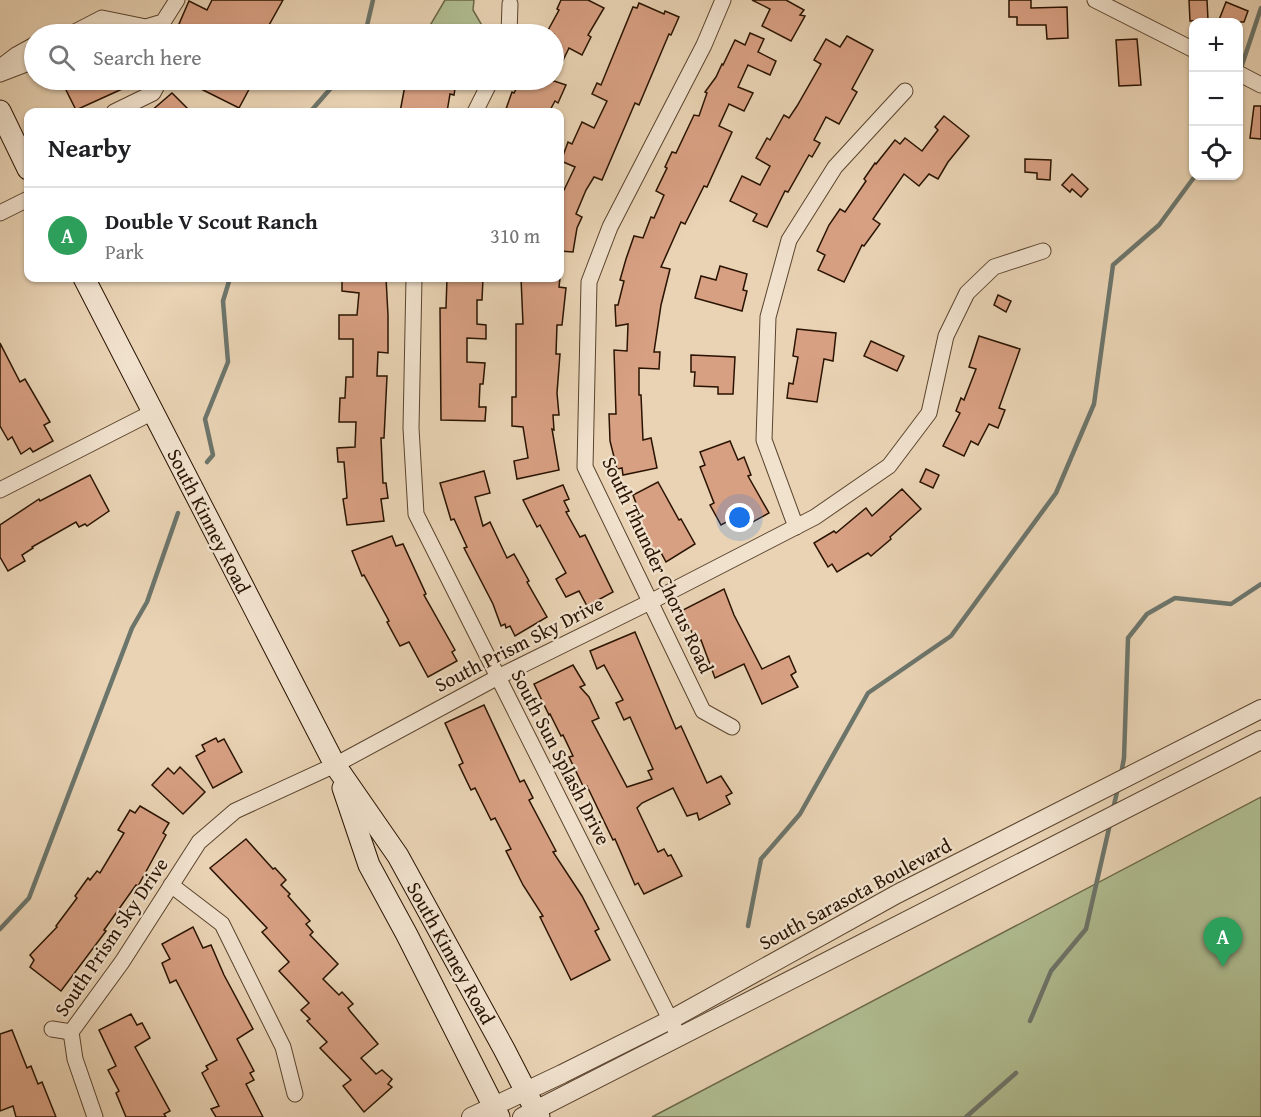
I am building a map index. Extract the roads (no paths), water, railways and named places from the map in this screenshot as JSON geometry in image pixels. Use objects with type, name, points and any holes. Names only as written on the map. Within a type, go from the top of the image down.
[{"type":"main road","points":[[0,111],[24,161]]},
{"type":"main road","name":"South Kinney Road","points":[[86,282],[334,765],[369,865],[496,1112]]},
{"type":"main road","name":"South Kinney Road","points":[[334,765],[398,856],[525,1091],[532,1115]]},
{"type":"street","points":[[160,24],[164,22],[177,0]]},
{"type":"street","name":"South Thunder Chorus Road","points":[[723,0],[704,45],[610,227],[589,282],[585,467],[704,711],[732,727]]},
{"type":"street","points":[[1095,0],[1189,47]]},
{"type":"street","points":[[509,24],[510,4]]},
{"type":"street","points":[[90,24],[102,18],[123,24]]},
{"type":"street","points":[[0,67],[24,51]]},
{"type":"street","points":[[0,74],[24,65]]},
{"type":"street","points":[[1243,75],[1261,85]]},
{"type":"street","points":[[122,108],[153,93],[155,90]]},
{"type":"street","points":[[477,108],[486,90]]},
{"type":"street","points":[[796,527],[764,440],[768,316],[789,240],[835,166],[905,91]]},
{"type":"street","points":[[0,213],[24,201]]},
{"type":"street","name":"South Prism Sky Drive","points":[[95,1117],[75,1059],[71,1032],[122,962],[198,842],[235,811],[334,765],[498,676],[650,602],[815,517],[889,466],[929,413],[946,336],[967,293],[994,267],[1043,250]]},
{"type":"street","name":"South Sun Splash Drive","points":[[414,282],[411,428],[416,514],[679,1037]]},
{"type":"street","points":[[0,490],[153,412]]},
{"type":"street","name":"South Sarasota Boulevard","points":[[471,1117],[496,1112],[525,1091],[670,1020],[897,894],[1261,709]]},
{"type":"street","points":[[532,1115],[679,1037],[1261,740]]},
{"type":"street","points":[[171,885],[222,924],[283,1047],[295,1094]]},
{"type":"street","points":[[52,1029],[71,1032]]},
{"type":"waterway","points":[[367,24],[373,0]]},
{"type":"waterway","points":[[1243,62],[1261,8]]},
{"type":"waterway","points":[[314,108],[329,90]]},
{"type":"waterway","points":[[748,926],[761,859],[800,814],[868,693],[951,636],[1056,493],[1094,404],[1113,265],[1159,225],[1192,180]]},
{"type":"waterway","points":[[207,462],[213,455],[205,419],[228,362],[223,301],[229,282]]},
{"type":"waterway","points":[[0,929],[29,898],[132,628],[147,602],[178,513]]},
{"type":"waterway","points":[[1121,774],[1124,758],[1128,638],[1147,614],[1175,598],[1231,604],[1261,584]]},
{"type":"waterway","points":[[1113,809],[1118,788]]},
{"type":"waterway","points":[[1030,1021],[1051,971],[1086,929],[1110,824]]},
{"type":"waterway","points":[[966,1117],[1016,1073]]},
{"type":"place","name":"Double V Scout Ranch","points":[[1223,967]]}]
